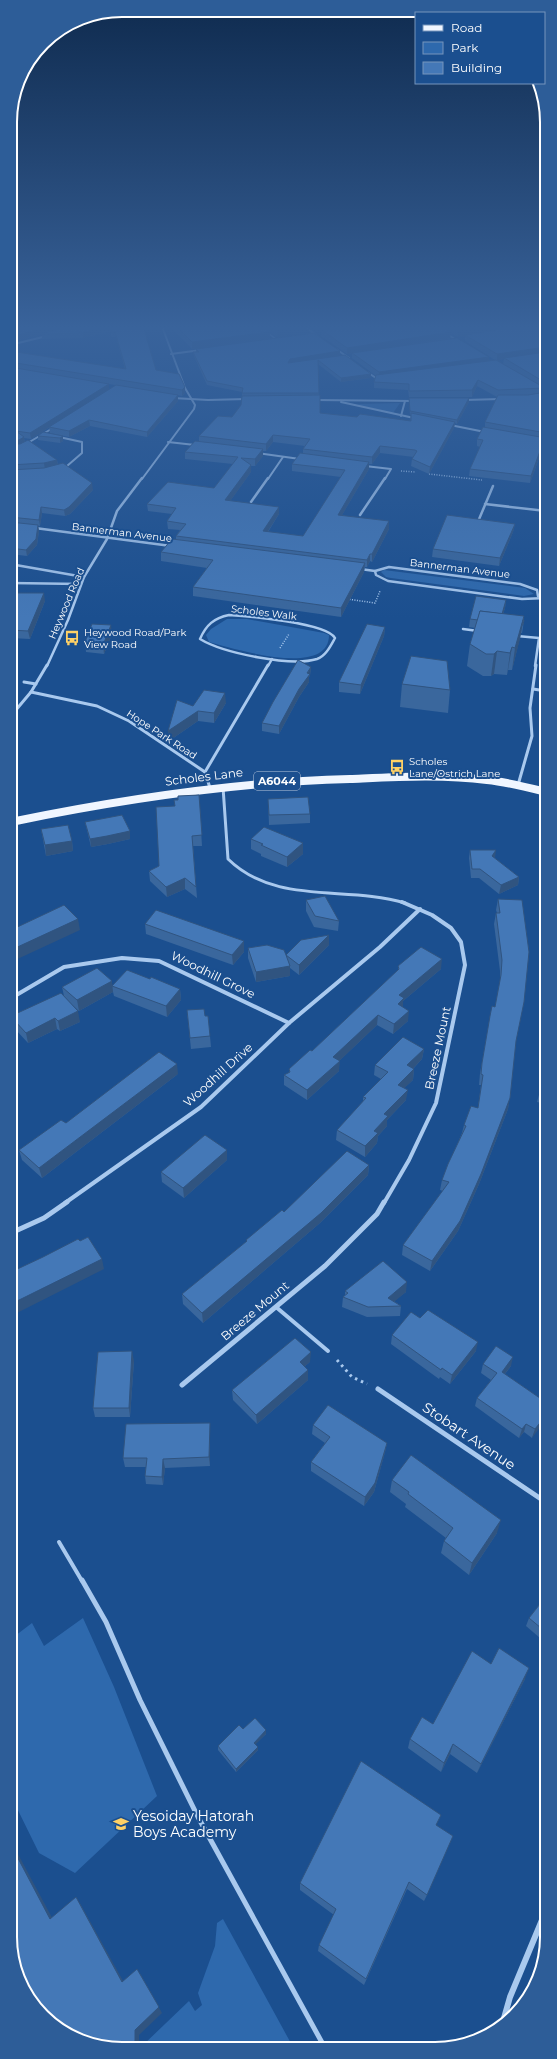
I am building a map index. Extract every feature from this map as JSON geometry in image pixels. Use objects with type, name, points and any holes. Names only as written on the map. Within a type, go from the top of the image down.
[{"type":"main road","name":"Scholes Lane","points":[[17,820],[84,806],[209,784],[223,786],[305,779],[430,777],[479,779],[540,791]]},
{"type":"street","points":[[21,448],[56,425]]},
{"type":"street","name":"Heywood Road","points":[[17,709],[31,692],[47,666],[65,627],[84,577],[107,538],[117,511],[181,425]]},
{"type":"street","points":[[452,425],[492,433]]},
{"type":"street","points":[[43,434],[82,442],[82,453],[66,466],[59,468]]},
{"type":"street","points":[[168,442],[198,446]]},
{"type":"street","points":[[252,453],[306,459]]},
{"type":"street","points":[[251,502],[283,457]]},
{"type":"street","points":[[360,466],[391,469],[360,515]]},
{"type":"street","points":[[477,524],[493,486]]},
{"type":"street","points":[[485,504],[540,510]]},
{"type":"street","name":"Bannerman Avenue","points":[[33,528],[178,547]]},
{"type":"street","points":[[17,565],[84,577]]},
{"type":"street","name":"Bannerman Avenue","points":[[360,569],[375,571],[381,568],[389,567],[520,584],[533,587],[537,590],[538,596],[531,599],[522,599],[386,580]]},
{"type":"street","points":[[375,571],[376,575],[386,580]]},
{"type":"street","points":[[17,583],[81,584]]},
{"type":"street","name":"Scholes Walk","points":[[222,616],[243,616],[297,623],[332,632],[335,638],[322,656],[318,658],[298,660],[272,659],[218,647],[200,639],[203,632],[213,620],[222,616]]},
{"type":"street","points":[[463,629],[486,632]]},
{"type":"street","points":[[516,636],[539,638],[530,708],[532,736],[518,786]]},
{"type":"street","points":[[206,772],[272,659]]},
{"type":"street","points":[[24,682],[36,684]]},
{"type":"street","points":[[533,689],[540,690]]},
{"type":"street","name":"Hope Park Road","points":[[31,692],[97,706],[129,721],[206,772],[209,784]]},
{"type":"street","name":"Breeze Mount","points":[[182,1386],[325,1266],[377,1214],[409,1160],[436,1103],[465,965],[463,946],[456,933],[443,920],[420,909],[403,902],[384,898],[272,886],[252,878],[232,866],[228,859],[223,786]]},
{"type":"street","name":"Woodhill Drive","points":[[17,1230],[44,1218],[201,1107],[289,1023],[380,948],[420,909]]},
{"type":"street","name":"Woodhill Grove","points":[[17,995],[64,967],[122,958],[159,960],[289,1023]]},
{"type":"street","name":"Stobart Avenue","points":[[378,1389],[540,1499]]},
{"type":"street","points":[[505,2015],[510,1997],[540,1925]]},
{"type":"lane","points":[[276,1307],[328,1351]]},
{"type":"lane","points":[[59,1542],[106,1622],[140,1700],[198,1817],[323,2042]]},
{"type":"path","points":[[429,474],[494,482],[493,486]]},
{"type":"path","points":[[344,598],[375,603],[386,580]]},
{"type":"path","points":[[272,659],[297,623]]},
{"type":"path","points":[[328,1351],[352,1377],[378,1389]]},
{"type":"green space","points":[[384,570],[525,588],[534,594],[524,596],[391,578],[386,577],[381,572]]},
{"type":"green space","points":[[227,619],[247,619],[329,635],[325,648],[313,656],[297,658],[257,654],[209,642],[206,635],[211,629]]},
{"type":"green space","points":[[83,1618],[114,1687],[157,1796],[75,1873],[39,1853],[17,1808],[17,1634],[32,1623],[44,1646]]},
{"type":"green space","points":[[223,1919],[290,2042],[146,2042],[189,2001],[195,2011],[202,2005],[198,1993],[215,1946],[217,1923]]},
{"type":"building","points":[[17,425],[43,425],[30,433],[17,431]]},
{"type":"building","points":[[52,425],[80,425],[69,431],[49,427]]},
{"type":"building","points":[[114,425],[153,425],[147,432]]},
{"type":"building","points":[[209,425],[453,425],[430,467],[412,459],[417,451],[415,450],[380,446],[372,457],[303,449],[310,439],[273,435],[266,444],[199,436]]},
{"type":"building","points":[[502,425],[540,425],[540,432]]},
{"type":"building","points":[[483,427],[540,437],[540,451],[531,476],[470,469],[483,440],[477,439]]},
{"type":"building","points":[[17,432],[24,437],[17,440]]},
{"type":"building","points":[[43,432],[63,436],[60,438],[38,436]]},
{"type":"building","points":[[28,440],[57,460],[44,463],[17,465],[17,444]]},
{"type":"building","points":[[195,441],[263,449],[255,459],[241,458],[251,465],[225,500],[279,507],[263,531],[303,536],[345,470],[292,464],[300,453],[369,462],[338,515],[389,521],[372,554],[370,554],[367,560],[176,536],[186,524],[167,521],[176,508],[147,504],[168,482],[214,488],[238,457],[185,452]]},
{"type":"building","points":[[63,463],[92,483],[69,507],[64,510],[41,507],[39,520],[17,518],[17,470],[44,468]]},
{"type":"building","points":[[447,515],[515,524],[500,558],[433,549]]},
{"type":"building","points":[[17,523],[38,525],[36,539],[26,550],[17,549]]},
{"type":"building","points":[[172,539],[365,563],[341,608],[193,587],[213,560],[161,552]]},
{"type":"building","points":[[17,593],[44,593],[28,631],[17,630]]},
{"type":"building","points":[[476,596],[506,600],[502,614],[480,611],[478,620],[470,619]]},
{"type":"building","points":[[480,611],[524,616],[515,648],[512,647],[510,653],[497,651],[494,654],[486,654],[470,644]]},
{"type":"building","points":[[92,624],[111,625],[103,645],[85,642]]},
{"type":"building","points":[[367,624],[385,627],[361,685],[339,682]]},
{"type":"building","points":[[411,656],[447,661],[450,690],[402,684]]},
{"type":"building","points":[[298,660],[311,667],[307,673],[310,674],[299,689],[279,726],[262,723],[273,702]]},
{"type":"building","points":[[204,690],[225,693],[214,713],[198,711],[168,731],[177,700],[193,706]]},
{"type":"building","points":[[199,795],[202,835],[192,836],[196,887],[185,878],[166,887],[149,871],[159,866],[156,807],[175,806],[174,800],[178,800],[178,796]]},
{"type":"building","points":[[308,797],[310,814],[269,815],[268,799]]},
{"type":"building","points":[[122,815],[130,831],[90,839],[85,822]]},
{"type":"building","points":[[68,825],[72,841],[45,845],[41,829]]},
{"type":"building","points":[[264,827],[303,843],[287,857],[251,839]]},
{"type":"building","points":[[470,850],[496,850],[492,856],[519,877],[501,885],[480,869],[472,869]]},
{"type":"building","points":[[325,896],[339,921],[315,916],[306,900]]},
{"type":"building","points":[[498,899],[522,900],[529,952],[524,1002],[516,1041],[510,1098],[481,1174],[460,1221],[432,1261],[403,1245],[449,1182],[442,1180],[448,1164],[466,1126],[464,1125],[471,1106],[478,1108],[483,1075],[481,1074],[482,1063],[490,1016],[492,1006],[495,1007],[501,975],[502,960],[496,913],[500,913]]},
{"type":"building","points":[[64,905],[78,919],[17,947],[17,927]]},
{"type":"building","points":[[156,910],[244,941],[232,955],[145,924]]},
{"type":"building","points":[[329,935],[299,965],[286,955],[301,940]]},
{"type":"building","points":[[267,945],[284,950],[290,966],[256,972],[248,948]]},
{"type":"building","points":[[421,947],[442,959],[399,995],[404,998],[398,1004],[409,1011],[394,1024],[378,1015],[333,1057],[340,1061],[307,1090],[284,1075],[290,1072],[289,1069],[310,1050],[312,1051],[399,969],[398,966]]},
{"type":"building","points":[[97,968],[112,981],[77,1000],[62,987]]},
{"type":"building","points":[[127,970],[150,979],[151,977],[180,989],[166,1006],[112,986]]},
{"type":"building","points":[[61,993],[78,1011],[58,1021],[55,1018],[26,1033],[17,1023],[17,1013]]},
{"type":"building","points":[[204,1009],[205,1016],[208,1016],[210,1036],[190,1038],[187,1010]]},
{"type":"building","points":[[403,1037],[424,1049],[407,1065],[414,1069],[398,1085],[408,1090],[384,1114],[388,1116],[374,1131],[378,1133],[365,1146],[337,1130],[366,1098],[363,1097],[388,1072],[375,1065]]},
{"type":"building","points":[[159,1052],[177,1064],[39,1168],[19,1150],[61,1120],[66,1123]]},
{"type":"building","points":[[205,1135],[227,1150],[183,1188],[161,1172]]},
{"type":"building","points":[[347,1151],[369,1165],[321,1213],[202,1313],[182,1294],[247,1241],[246,1240],[282,1210],[284,1212]]},
{"type":"building","points":[[88,1237],[102,1259],[17,1301],[17,1269],[78,1239],[80,1241]]},
{"type":"building","points":[[383,1261],[407,1282],[388,1298],[401,1306],[368,1307],[343,1297],[348,1293],[345,1291]]},
{"type":"building","points":[[428,1310],[478,1342],[452,1375],[442,1368],[441,1370],[392,1335],[411,1312],[420,1318]]},
{"type":"building","points":[[295,1338],[311,1352],[300,1362],[308,1370],[256,1415],[232,1390]]},
{"type":"building","points":[[496,1346],[513,1357],[502,1372],[540,1398],[540,1423],[535,1429],[526,1424],[522,1429],[477,1398],[497,1373],[483,1364]]},
{"type":"building","points":[[132,1351],[129,1408],[93,1408],[98,1352]]},
{"type":"building","points":[[328,1405],[387,1443],[375,1483],[365,1497],[311,1462],[330,1437],[313,1425]]},
{"type":"building","points":[[210,1423],[209,1457],[163,1459],[162,1477],[145,1476],[147,1458],[123,1458],[126,1424]]},
{"type":"building","points":[[411,1455],[501,1520],[472,1563],[444,1541],[453,1528],[392,1480]]},
{"type":"building","points":[[540,1604],[540,1627],[529,1618]]},
{"type":"building","points":[[499,1648],[529,1668],[481,1764],[453,1744],[444,1763],[410,1739],[422,1717],[433,1724],[472,1651],[491,1664]]},
{"type":"building","points":[[255,1718],[266,1730],[254,1743],[258,1747],[236,1769],[218,1746],[239,1725],[243,1729]]},
{"type":"building","points":[[361,1761],[441,1815],[436,1825],[453,1836],[427,1895],[409,1882],[366,1979],[319,1945],[336,1909],[300,1883]]},
{"type":"building","points":[[17,1856],[50,1919],[76,1897],[122,1982],[137,1969],[159,2007],[135,2030],[135,2041],[115,2042],[101,2040],[69,2028],[48,2011],[31,1990],[23,1971],[18,1951]]},
{"type":"place","name":"Heywood Road/Park View Road","points":[[72,638]]},
{"type":"place","name":"Scholes Lane/Ostrich Lane","points":[[397,767]]},
{"type":"place","name":"Yesoiday Hatorah Boys Academy","points":[[121,1824]]}]
